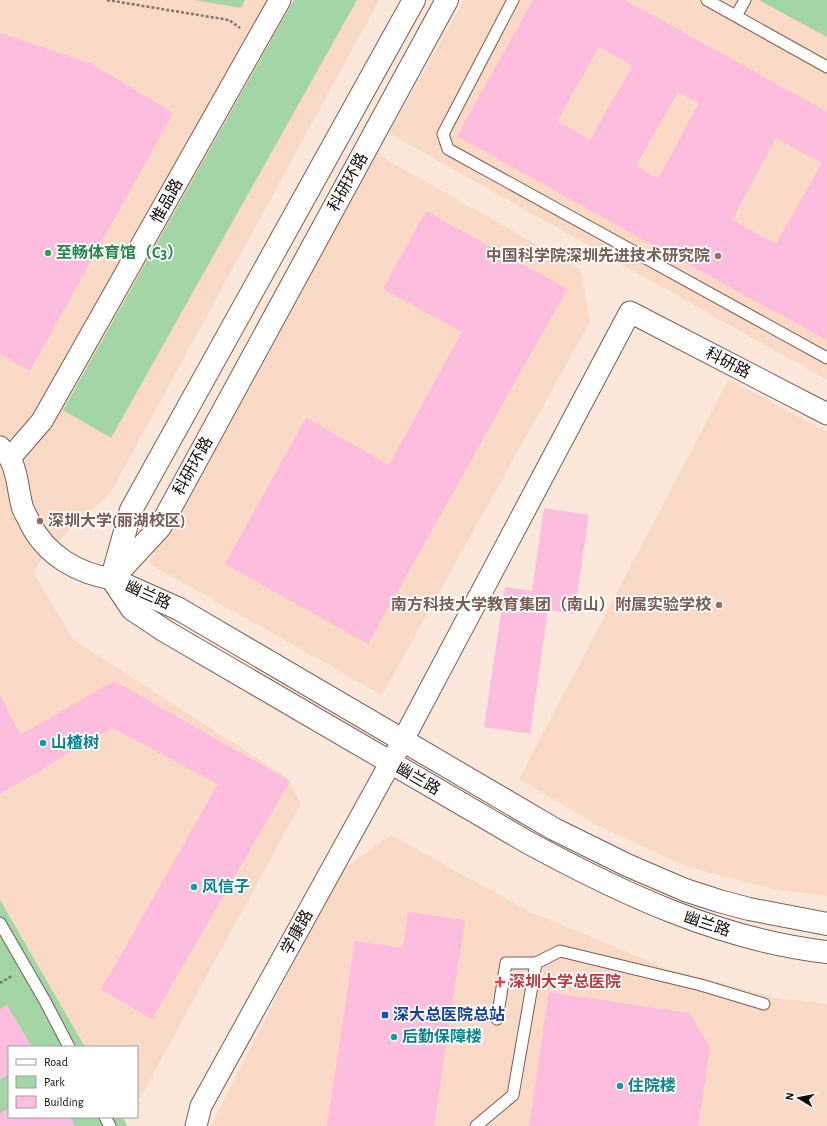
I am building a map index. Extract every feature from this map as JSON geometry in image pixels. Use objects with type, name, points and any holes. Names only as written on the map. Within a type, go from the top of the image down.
[{"type":"street","name":"惟品路","points":[[5,453],[42,421],[280,0]]},
{"type":"street","name":"科研环路","points":[[112,580],[131,510],[414,0]]},
{"type":"street","name":"科研环路","points":[[112,580],[160,526],[447,0]]},
{"type":"street","name":"科研路","points":[[630,312],[827,414]]},
{"type":"street","name":"学康路","points":[[196,1126],[201,1106],[391,763],[630,312]]},
{"type":"street","points":[[5,453],[19,488],[23,509],[33,529],[49,549],[67,563],[82,571],[112,580]]},
{"type":"street","name":"幽兰路","points":[[112,580],[179,609],[554,829],[627,865],[685,890],[749,909],[827,924]]},
{"type":"street","name":"幽兰路","points":[[112,580],[132,609],[154,625],[562,861],[609,885],[658,907],[692,920],[776,943],[827,952]]},
{"type":"lane","points":[[513,0],[443,134],[448,149],[827,358]]},
{"type":"lane","points":[[707,0],[827,66]]},
{"type":"lane","points":[[736,16],[745,0]]},
{"type":"lane","points":[[0,923],[45,1001],[68,1046]]},
{"type":"lane","points":[[497,1019],[506,963],[536,963],[560,951],[701,985],[764,1004]]},
{"type":"lane","points":[[476,1126],[513,1095],[536,963]]},
{"type":"path","points":[[107,0],[228,20],[257,40]]},
{"type":"shaded area","name":"深圳大学(丽湖校区)","points":[[0,0],[379,0],[111,492],[49,549],[33,572],[74,640],[286,777],[301,803],[140,1098],[138,1097],[138,1046],[84,1046],[0,900]]},
{"type":"shaded area","name":"中国科学院深圳先进技术研究院","points":[[464,0],[827,0],[827,380],[389,133]]},
{"type":"shaded area","points":[[377,154],[580,269],[590,322],[382,695],[148,563]]},
{"type":"shaded area","name":"南方科技大学教育集团（南山）附属实验学校","points":[[729,379],[827,432],[827,896],[772,889],[685,866],[599,826],[519,779]]},
{"type":"shaded area","name":"深圳大学总医院","points":[[391,835],[530,912],[668,969],[776,998],[827,1004],[827,1126],[211,1126],[340,871]]},
{"type":"green space","points":[[195,0],[245,0],[241,8]]},
{"type":"green space","points":[[294,0],[357,0],[111,438],[63,410]]},
{"type":"green space","points":[[759,0],[827,0],[827,37]]},
{"type":"green space","points":[[0,900],[84,1046],[8,1046],[8,1118],[123,1118],[127,1126],[0,1126]]},
{"type":"building","points":[[533,0],[625,0],[827,112],[827,340],[629,232],[457,136]],"holes":[[[599,47],[632,66],[590,140],[557,121]],[[678,92],[699,103],[658,179],[636,166]],[[776,138],[822,163],[776,244],[732,220]]]},
{"type":"building","name":"至畅体育馆（C3）","points":[[0,33],[92,64],[173,113],[30,371],[0,354]]},
{"type":"building","points":[[426,211],[567,289],[368,644],[225,564],[306,418],[389,465],[462,332],[383,289]]},
{"type":"building","points":[[544,508],[589,515],[574,614],[548,610],[530,734],[484,727],[505,587],[532,591]]},
{"type":"building","points":[[114,681],[290,781],[152,1019],[101,990],[218,784],[112,728],[0,794],[0,694],[20,735]]},
{"type":"building","name":"后勤保障楼","points":[[408,912],[465,920],[434,1126],[327,1126],[355,941],[403,948]]},
{"type":"building","name":"住院楼","points":[[549,992],[689,1013],[710,1047],[698,1126],[529,1126]]},
{"type":"building","points":[[7,1005],[31,1046],[8,1046],[8,1075],[0,1080],[0,1009]]},
{"type":"building","points":[[8,1109],[8,1118],[71,1118],[75,1126],[0,1126],[0,1113]]},
{"type":"place","name":"至畅体育馆（C3）","points":[[48,253]]},
{"type":"place","name":"中国科学院深圳先进技术研究院","points":[[718,256]]},
{"type":"place","name":"深圳大学(丽湖校区)","points":[[40,521]]},
{"type":"place","name":"南方科技大学教育集团（南山）附属实验学校","points":[[719,605]]},
{"type":"place","name":"山楂树","points":[[43,743]]},
{"type":"place","name":"风信子","points":[[194,887]]},
{"type":"place","name":"深圳大学总医院","points":[[500,982]]},
{"type":"place","name":"深大总医院总站","points":[[385,1015]]},
{"type":"place","name":"后勤保障楼","points":[[394,1037]]},
{"type":"place","name":"住院楼","points":[[620,1086]]}]
